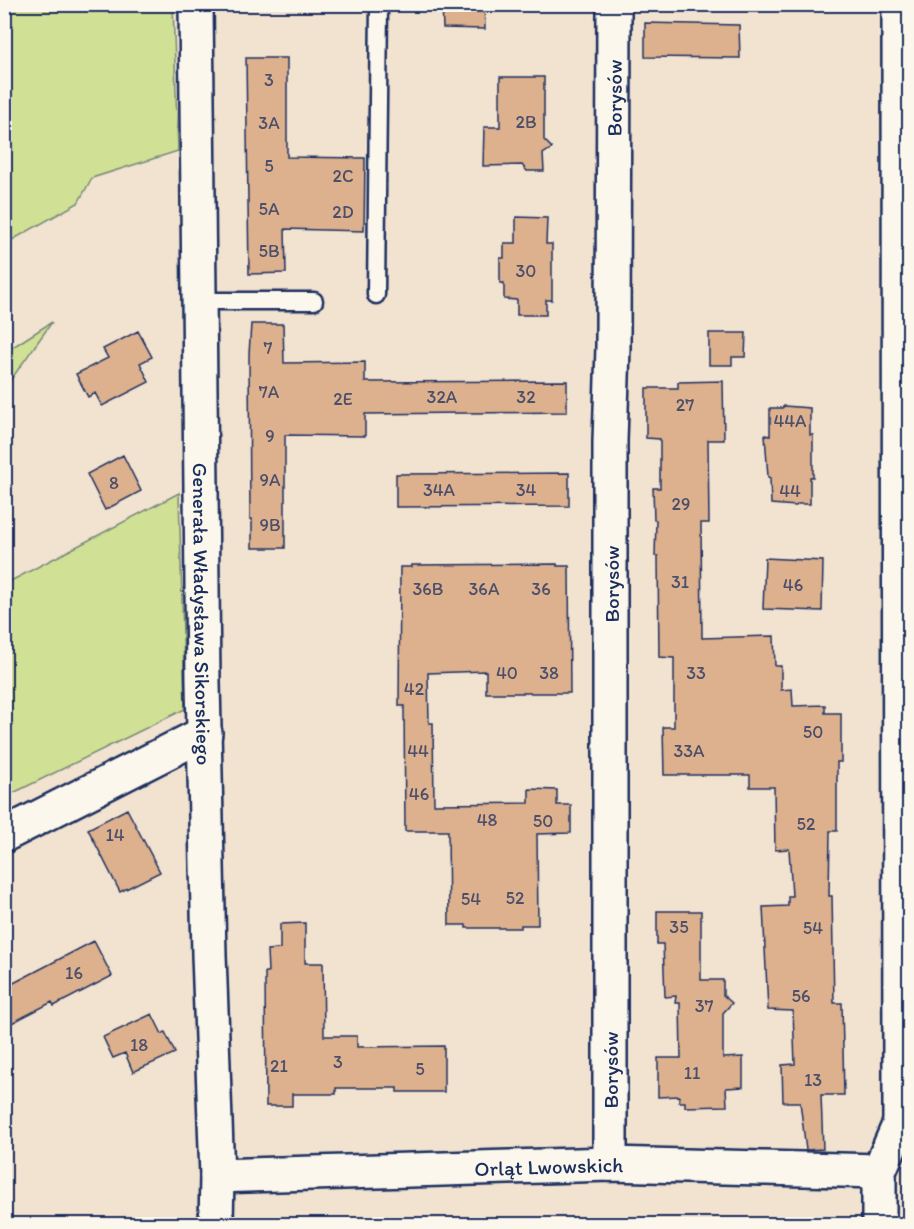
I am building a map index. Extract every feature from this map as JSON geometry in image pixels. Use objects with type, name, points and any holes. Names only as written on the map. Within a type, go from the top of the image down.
[{"type":"street","name":"Generała Władysława Sikorskiego","points":[[196,4],[205,733],[209,955],[217,1176],[216,1224]]},
{"type":"street","name":"Borysów","points":[[610,1164],[610,441],[613,347],[614,4]]},
{"type":"street","points":[[879,1224],[900,1123],[904,876],[899,4]]},
{"type":"street","points":[[4,835],[205,733]]},
{"type":"street","name":"Orląt Lwowskich","points":[[217,1176],[892,1157]]},
{"type":"lane","points":[[376,295],[379,4]]},
{"type":"lane","points":[[199,301],[314,301]]},
{"type":"green space","points":[[5,4],[173,5],[178,151],[92,178],[78,203],[5,244]]},
{"type":"green space","points":[[52,322],[10,381],[5,384],[5,352]]},
{"type":"green space","points":[[179,493],[185,709],[5,797],[5,584]]},
{"type":"building","points":[[442,4],[484,4],[485,29],[443,28]]},
{"type":"building","points":[[645,23],[739,25],[740,58],[645,57]]},
{"type":"building","points":[[246,58],[287,58],[287,157],[365,158],[364,231],[285,229],[286,273],[249,274]]},
{"type":"building","points":[[500,77],[544,77],[544,140],[552,148],[543,154],[544,171],[527,171],[522,165],[483,166],[484,127],[500,127]]},
{"type":"building","points":[[516,217],[547,218],[546,244],[552,244],[552,300],[546,300],[546,315],[517,315],[517,300],[504,299],[504,283],[500,283],[500,258],[504,258],[504,243],[516,243]]},
{"type":"building","points":[[251,324],[283,324],[284,363],[365,362],[365,382],[567,381],[567,412],[365,414],[365,436],[285,435],[285,548],[252,548],[249,354]]},
{"type":"building","points":[[138,331],[152,357],[140,363],[149,382],[102,406],[95,393],[88,397],[76,374],[108,358],[103,349]]},
{"type":"building","points":[[709,333],[746,333],[745,357],[732,357],[732,365],[709,365]]},
{"type":"building","points":[[723,381],[724,440],[708,440],[709,523],[701,523],[702,638],[774,636],[775,666],[781,666],[781,690],[792,689],[793,706],[825,705],[825,713],[841,713],[841,762],[837,762],[837,831],[830,831],[829,896],[832,896],[834,1003],[842,1003],[844,1095],[821,1095],[823,1149],[806,1150],[800,1102],[783,1102],[782,1065],[795,1064],[793,1011],[768,1010],[763,907],[788,906],[788,896],[792,896],[789,849],[775,850],[774,787],[750,787],[750,775],[664,775],[663,727],[674,727],[674,658],[659,657],[658,556],[655,556],[656,520],[654,520],[653,488],[660,488],[660,439],[646,438],[646,388],[678,388],[678,382]]},
{"type":"building","points":[[784,406],[810,408],[810,435],[813,435],[813,477],[810,477],[810,504],[796,506],[771,504],[765,435],[770,436],[770,408]]},
{"type":"building","points":[[123,455],[141,491],[105,510],[87,474]]},
{"type":"building","points":[[569,473],[569,506],[396,507],[396,474]]},
{"type":"building","points":[[765,558],[823,561],[822,611],[763,609]]},
{"type":"building","points":[[557,564],[557,566],[569,566],[570,693],[486,693],[486,671],[428,673],[429,723],[433,723],[434,804],[529,803],[529,789],[557,790],[557,805],[571,805],[571,833],[537,834],[538,925],[521,925],[521,928],[466,928],[466,925],[449,925],[448,831],[405,831],[404,706],[399,706],[400,567]]},
{"type":"building","points":[[127,809],[160,872],[120,892],[88,829]]},
{"type":"building","points":[[657,911],[701,911],[701,980],[723,980],[723,995],[732,1003],[723,1013],[723,1058],[743,1057],[743,1087],[726,1088],[727,1106],[685,1107],[685,1102],[679,1102],[679,1096],[658,1097],[658,1058],[681,1058],[680,1003],[675,1003],[676,996],[665,997],[663,944],[657,944]]},
{"type":"building","points":[[305,923],[305,963],[323,963],[324,1036],[357,1036],[357,1047],[444,1046],[444,1092],[397,1092],[397,1088],[336,1088],[336,1094],[292,1094],[292,1106],[266,1106],[265,972],[268,972],[267,950],[280,949],[280,924]]},
{"type":"building","points":[[94,941],[112,976],[54,1006],[52,1002],[4,1027],[4,988]]},
{"type":"building","points":[[152,1014],[162,1034],[165,1032],[175,1053],[133,1072],[125,1053],[113,1058],[103,1037]]}]
